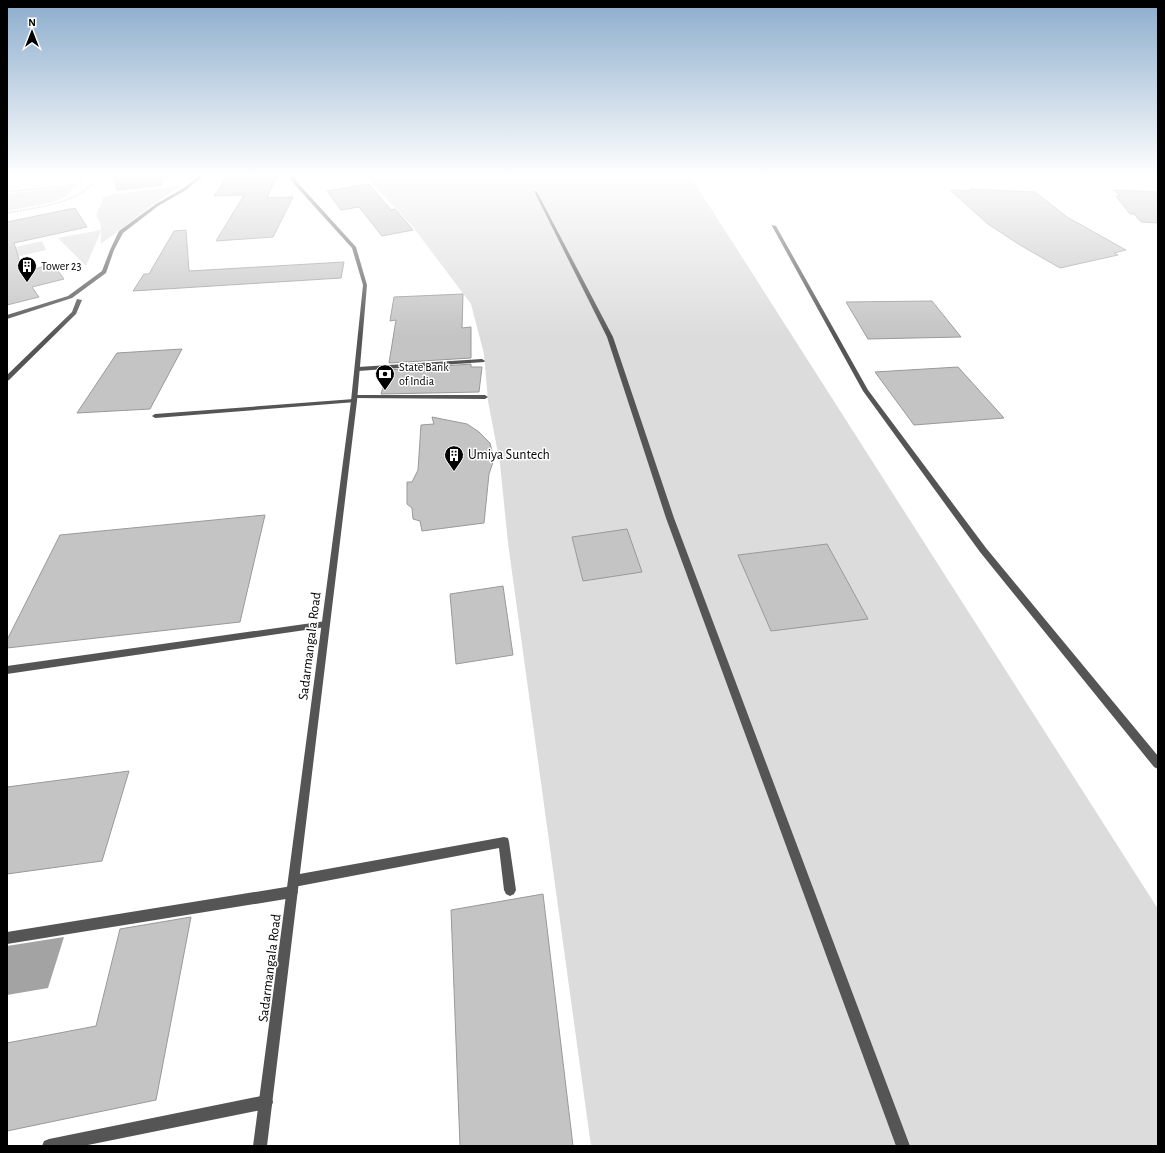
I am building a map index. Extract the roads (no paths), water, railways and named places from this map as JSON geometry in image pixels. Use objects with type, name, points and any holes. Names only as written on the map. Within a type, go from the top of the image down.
[{"type":"street","points":[[7,316],[70,297],[75,294],[104,272],[112,250],[121,232],[127,228]]},
{"type":"street","name":"Sadarmangala Road","points":[[260,1146],[355,399],[365,285],[354,248],[336,228]]},
{"type":"street","points":[[554,228],[610,337],[670,518],[903,1146]]},
{"type":"street","points":[[775,228],[865,390],[983,550],[1158,764]]},
{"type":"street","points":[[7,379],[74,313],[79,300]]},
{"type":"street","points":[[358,369],[482,361]]},
{"type":"street","points":[[155,416],[355,399],[484,397]]},
{"type":"street","points":[[7,670],[326,624]]},
{"type":"street","points":[[7,938],[293,886],[504,842],[510,890]]},
{"type":"street","points":[[49,1146],[266,1102]]},
{"type":"place","name":"Tower 23","points":[[27,283]]},
{"type":"place","name":"State Bank of India","points":[[385,391]]},
{"type":"place","name":"Umiya Suntech","points":[[454,472]]}]
